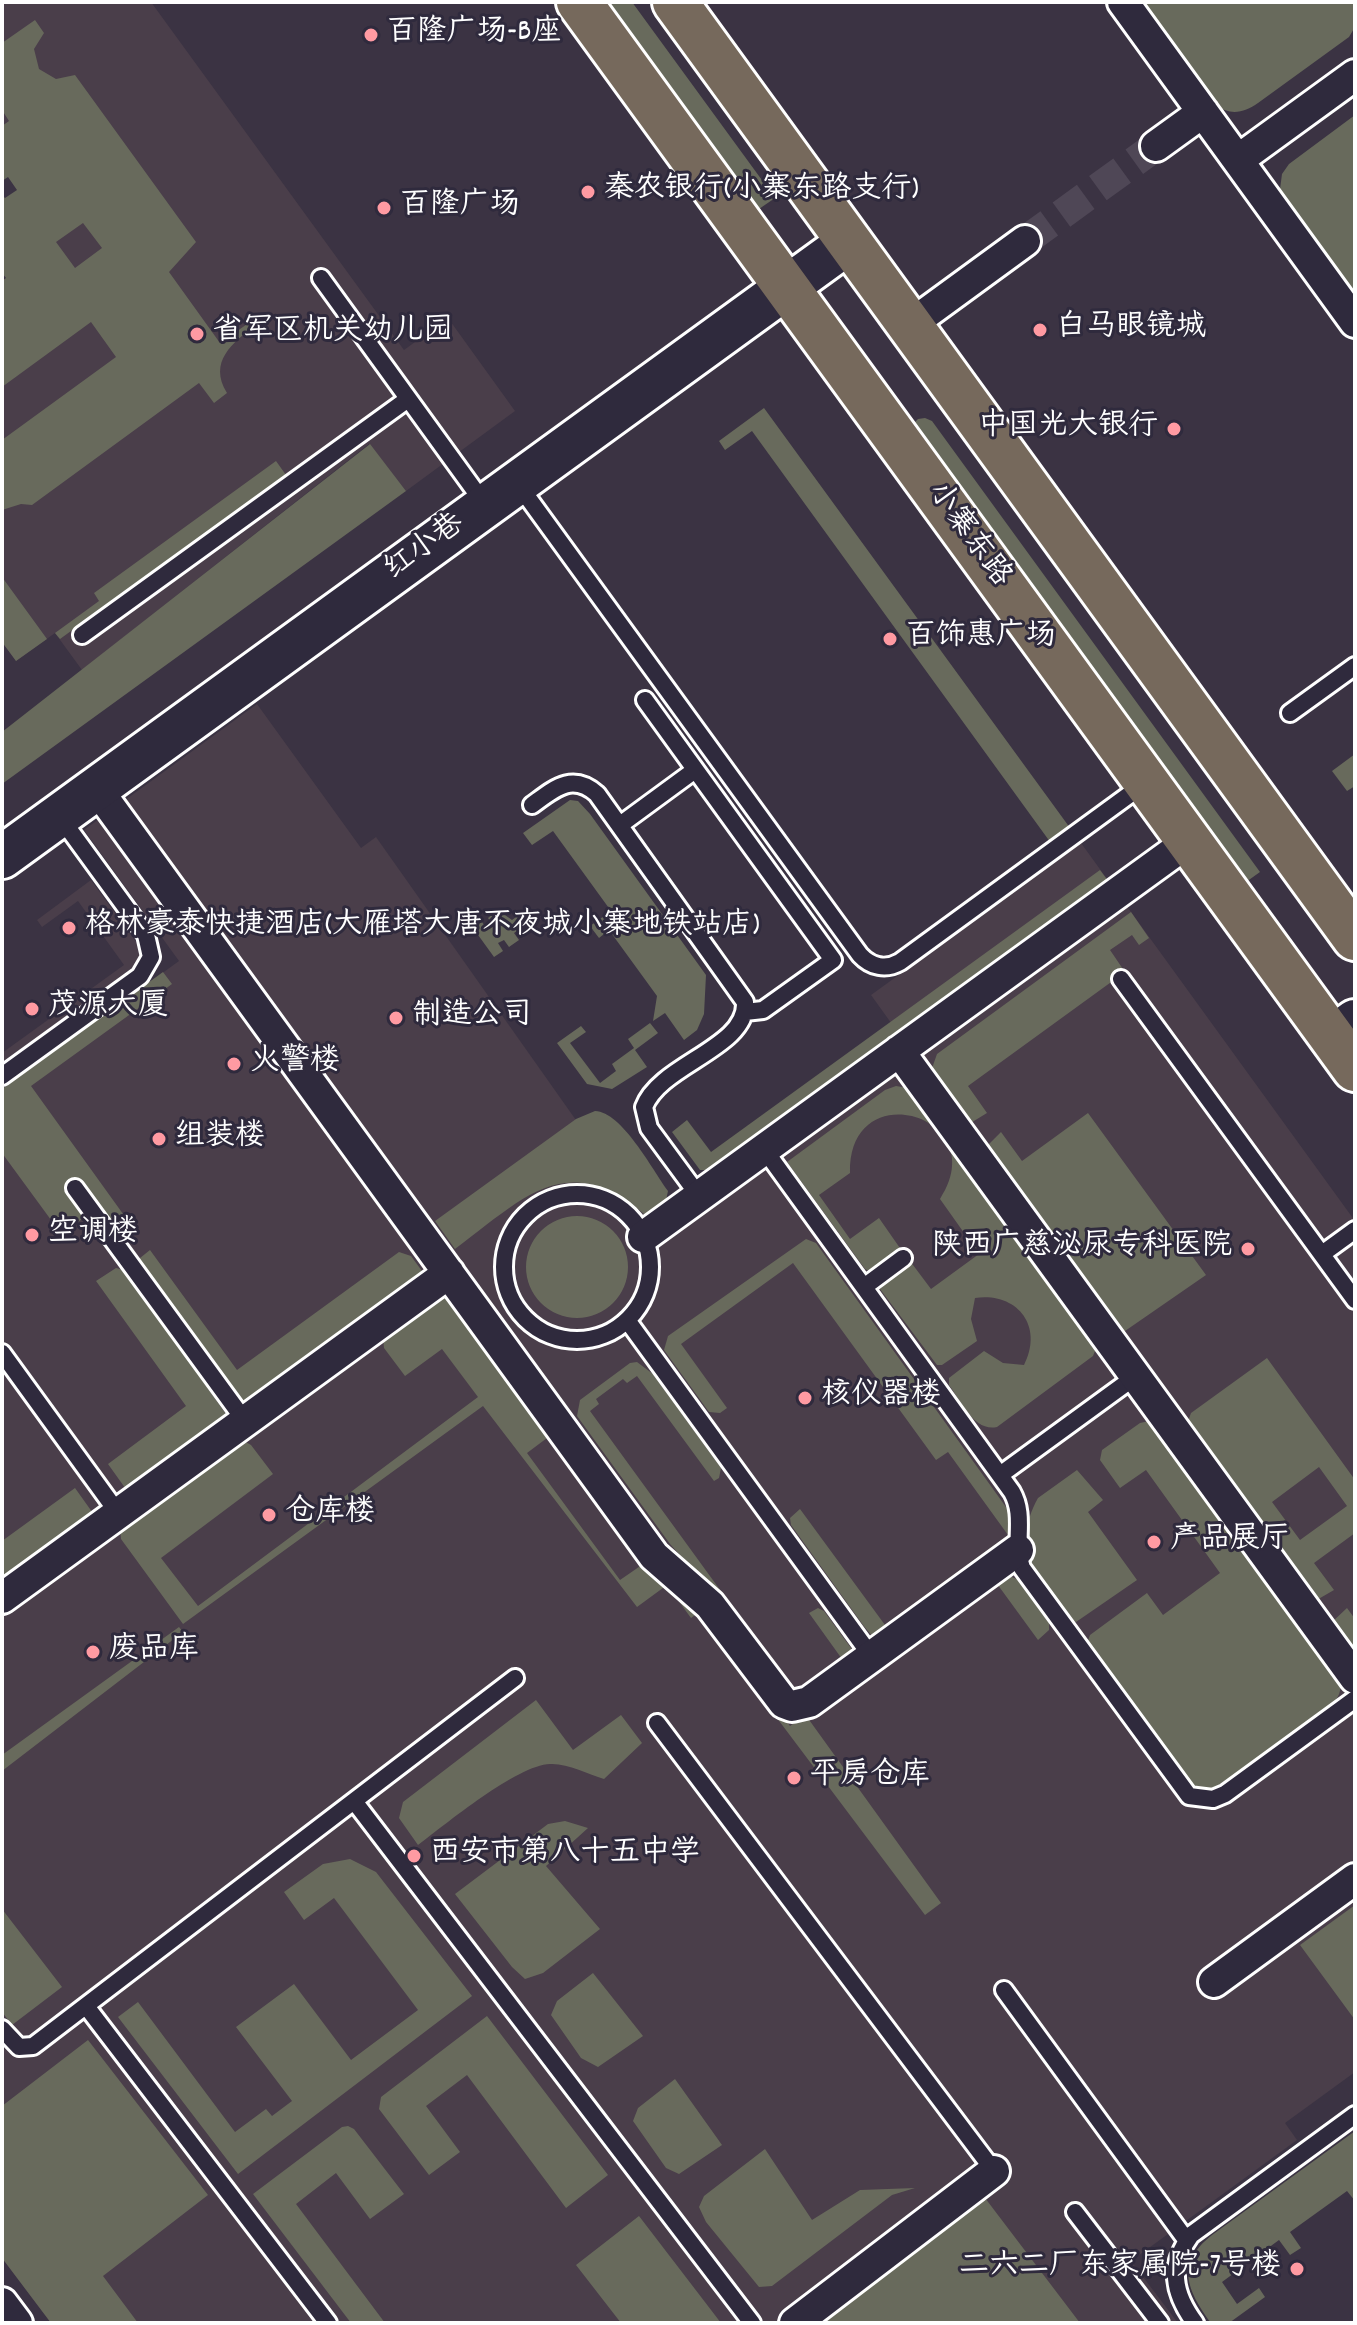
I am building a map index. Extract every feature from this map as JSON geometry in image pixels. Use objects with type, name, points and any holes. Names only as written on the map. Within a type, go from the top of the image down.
[{"type":"main road","name":"小寨东路","points":[[579,2],[1189,841],[1347,1043]]},
{"type":"main road","points":[[675,2],[1355,938]]},
{"type":"street","points":[[1123,2],[1355,322]]},
{"type":"street","points":[[1238,160],[1355,75]]},
{"type":"street","points":[[1156,146],[1203,112]]},
{"type":"street","points":[[910,325],[1025,241]]},
{"type":"street","name":"红小巷","points":[[2,857],[849,242]]},
{"type":"street","points":[[97,789],[654,1556],[710,1605],[784,1703],[792,1706],[809,1702],[1018,1550]]},
{"type":"street","points":[[643,1237],[1189,841]]},
{"type":"street","points":[[899,1051],[1355,1678]]},
{"type":"street","points":[[2,1598],[449,1273]]},
{"type":"street","points":[[1214,1982],[1355,1879]]},
{"type":"street","points":[[795,2323],[994,2171]]},
{"type":"street","points":[[2,2303],[17,2323]]},
{"type":"lane","points":[[321,278],[408,399],[501,494],[860,955],[873,965],[884,967],[900,962],[1147,783]]},
{"type":"lane","points":[[82,635],[408,399]]},
{"type":"lane","points":[[1290,713],[1355,666]]},
{"type":"lane","points":[[645,700],[833,960],[769,1006],[745,1012]]},
{"type":"lane","points":[[620,825],[695,770]]},
{"type":"lane","points":[[532,805],[557,787],[578,782],[597,794],[740,991],[745,1012],[734,1031],[656,1088],[644,1107],[649,1128],[699,1196]]},
{"type":"lane","points":[[2,1076],[140,976],[151,957],[146,935],[59,816]]},
{"type":"lane","points":[[1121,979],[1355,1300]]},
{"type":"lane","points":[[764,1149],[1000,1475],[1020,1508],[1018,1550],[1027,1575],[1189,1796],[1213,1799],[1225,1794],[1355,1699]]},
{"type":"lane","points":[[75,1188],[245,1421]]},
{"type":"lane","points":[[588,1193],[615,1204],[637,1223],[643,1237],[649,1251],[650,1278],[640,1305],[627,1320],[593,1340],[565,1340],[539,1331],[517,1310],[505,1284],[504,1255],[513,1229],[533,1207],[560,1194],[588,1193]]},
{"type":"lane","points":[[1322,1254],[1355,1230]]},
{"type":"lane","points":[[864,1287],[903,1258]]},
{"type":"lane","points":[[627,1320],[872,1657]]},
{"type":"lane","points":[[499,1342],[527,1322]]},
{"type":"lane","points":[[2,1353],[118,1513]]},
{"type":"lane","points":[[1000,1475],[1136,1376]]},
{"type":"lane","points":[[2,2029],[13,2043],[29,2047],[515,1678]]},
{"type":"lane","points":[[657,1723],[994,2171]]},
{"type":"lane","points":[[354,1801],[752,2323]]},
{"type":"lane","points":[[1004,1990],[1187,2241]]},
{"type":"lane","points":[[86,2006],[328,2323]]},
{"type":"lane","points":[[1195,2323],[1180,2301],[1175,2278],[1178,2256],[1187,2241],[1199,2228],[1355,2115]]},
{"type":"lane","points":[[1075,2212],[1160,2323]]},
{"type":"shaded area","name":"省军区机关幼儿园","points":[[2,2],[151,2],[404,350],[448,318],[515,411],[406,491],[369,444],[82,670],[55,633],[16,661],[2,642],[2,281],[55,242],[2,168]]},
{"type":"shaded area","points":[[257,704],[361,848],[376,837],[595,1147],[665,1205],[899,1034],[871,995],[1081,843],[1355,1221],[1355,2072],[1285,2123],[1297,2140],[1131,2261],[1178,2323],[51,2323],[2,2258],[2,1089],[179,961],[84,830]]},
{"type":"shaded area","points":[[91,880],[147,957],[2,1063],[2,1053],[124,965],[78,901],[42,927],[37,920]]},
{"type":"green space","points":[[609,2],[632,2],[775,198],[759,209]]},
{"type":"green space","points":[[1140,2],[1353,2],[1355,27],[1349,37],[1258,103],[1232,112],[1216,105]]},
{"type":"green space","points":[[35,20],[44,33],[34,49],[39,69],[56,79],[75,75],[196,242],[169,272],[220,343],[253,320],[256,325],[225,354],[220,372],[227,393],[214,403],[199,383],[32,505],[21,504],[2,510],[2,440],[116,357],[91,322],[2,387],[2,281],[6,278],[2,273],[2,195],[5,198],[17,190],[8,177],[2,181],[2,126],[9,121],[2,110],[2,43]],"holes":[[[83,223],[102,248],[75,268],[56,242]]]},
{"type":"green space","points":[[1355,115],[1355,298],[1280,189],[1282,174],[1289,164]]},
{"type":"green space","points":[[764,408],[1081,843],[1061,857],[752,431],[725,450],[719,441]]},
{"type":"green space","points":[[918,419],[932,421],[1260,872],[1239,887],[911,426]]},
{"type":"green space","points":[[370,444],[406,491],[2,784],[2,732]]},
{"type":"green space","points":[[276,461],[286,475],[60,639],[55,633],[99,601],[94,593]]},
{"type":"green space","points":[[2,577],[47,639],[16,661],[2,642]]},
{"type":"green space","points":[[1355,754],[1355,786],[1347,791],[1332,771]]},
{"type":"green space","points":[[570,800],[578,801],[590,814],[706,975],[704,1014],[697,1030],[684,1040],[665,1013],[653,1021],[657,996],[609,930],[599,938],[590,926],[611,911],[553,831],[532,845],[523,833]]},
{"type":"green space","points":[[1100,870],[1109,882],[712,1170],[700,1170],[672,1132],[687,1120],[711,1152]]},
{"type":"green space","points":[[498,910],[512,920],[526,910],[533,919],[514,933],[519,940],[509,947],[504,940],[498,943],[503,951],[494,957],[473,928],[482,922],[487,929],[493,925],[488,918]]},
{"type":"green space","points":[[1131,912],[1149,938],[1139,945],[1132,935],[1110,950],[1125,972],[968,1086],[987,1113],[969,1124],[948,1099],[951,1096],[931,1071],[937,1054]]},
{"type":"green space","points":[[163,972],[172,984],[31,1086],[136,1232],[127,1237],[119,1235],[77,1178],[65,1187],[82,1211],[82,1219],[62,1235],[2,1153],[2,1089]]},
{"type":"green space","points":[[650,1023],[658,1033],[635,1050],[647,1067],[612,1089],[587,1084],[557,1043],[581,1026],[586,1032],[570,1043],[600,1083],[616,1071],[612,1064],[634,1048],[628,1039]]},
{"type":"green space","points":[[896,1086],[908,1088],[926,1114],[930,1112],[1097,1346],[1093,1356],[997,1427],[981,1425],[975,1420],[949,1385],[949,1378],[984,1351],[1003,1363],[1024,1365],[1031,1338],[1023,1315],[1004,1301],[975,1298],[971,1319],[977,1341],[942,1365],[937,1365],[880,1289],[882,1281],[910,1261],[931,1289],[979,1254],[940,1199],[952,1170],[949,1146],[935,1128],[915,1117],[892,1115],[871,1123],[856,1142],[850,1173],[819,1195],[850,1239],[879,1218],[902,1251],[871,1272],[865,1269],[787,1162],[885,1090]]},
{"type":"green space","points":[[595,1111],[616,1121],[636,1143],[668,1191],[665,1205],[644,1214],[616,1195],[591,1185],[567,1183],[545,1188],[524,1199],[455,1249],[435,1221],[576,1119]]},
{"type":"green space","points":[[1088,1113],[1206,1275],[1125,1331],[1119,1330],[986,1147],[1001,1132],[1022,1161]]},
{"type":"green space","points":[[577,1216],[596,1220],[613,1231],[624,1248],[628,1267],[624,1286],[613,1303],[596,1314],[577,1318],[558,1314],[541,1303],[530,1286],[526,1267],[530,1248],[541,1231],[558,1220]]},
{"type":"green space","points":[[806,1239],[816,1243],[1011,1514],[1008,1542],[879,1638],[872,1636],[863,1625],[791,1525],[790,1518],[800,1509],[885,1625],[1008,1535],[948,1452],[936,1460],[793,1263],[681,1344],[727,1408],[720,1413],[709,1412],[664,1350],[668,1336]]},
{"type":"green space","points":[[150,1250],[237,1370],[399,1252],[411,1256],[422,1271],[422,1277],[248,1402],[237,1398],[140,1263],[140,1258]]},
{"type":"green space","points":[[116,1268],[124,1270],[226,1414],[225,1419],[128,1492],[108,1464],[186,1406],[96,1281]]},
{"type":"green space","points":[[449,1292],[555,1432],[527,1453],[620,1580],[649,1560],[705,1609],[790,1726],[989,1582],[1004,1574],[1017,1579],[1049,1623],[1049,1630],[1038,1640],[995,1581],[948,1615],[951,1619],[857,1687],[854,1683],[807,1717],[941,1903],[925,1915],[698,1613],[691,1618],[667,1585],[637,1607],[483,1406],[183,1624],[121,1539],[120,1529],[242,1440],[251,1445],[273,1474],[161,1558],[198,1606],[478,1397],[442,1349],[405,1376],[384,1348],[383,1338]]},
{"type":"green space","points":[[1267,1358],[1355,1480],[1355,1533],[1314,1563],[1334,1590],[1315,1601],[1187,1424],[1191,1413]],"holes":[[[1319,1467],[1347,1506],[1300,1540],[1272,1502]]]},
{"type":"green space","points":[[637,1362],[653,1374],[721,1468],[719,1478],[714,1481],[637,1376],[627,1383],[623,1379],[596,1399],[599,1404],[590,1411],[795,1693],[842,1659],[809,1613],[818,1608],[824,1611],[851,1648],[852,1656],[793,1697],[707,1585],[670,1544],[577,1416],[580,1400],[630,1363]]},
{"type":"green space","points":[[1140,1423],[1154,1423],[1339,1676],[1341,1686],[1335,1701],[1328,1708],[1212,1790],[1198,1789],[1190,1784],[1087,1643],[1090,1635],[1147,1593],[1163,1615],[1220,1573],[1146,1470],[1120,1488],[1100,1460],[1102,1450]]},
{"type":"green space","points":[[1077,1470],[1103,1500],[1088,1512],[1137,1580],[1076,1622],[1070,1620],[1039,1578],[1028,1549],[1027,1533],[1038,1498]]},
{"type":"green space","points":[[75,1488],[95,1516],[2,1584],[2,1541]]},
{"type":"green space","points":[[1347,1608],[1355,1619],[1355,1659],[1331,1623]]},
{"type":"green space","points":[[179,1627],[183,1632],[2,1771],[2,1755]]},
{"type":"green space","points":[[536,1700],[573,1750],[621,1715],[642,1743],[604,1779],[557,1764],[536,1767],[519,1774],[482,1797],[418,1845],[399,1818],[403,1802]]},
{"type":"green space","points":[[565,1821],[588,1828],[546,1866],[600,1929],[543,1973],[525,1979],[512,1967],[455,1894],[548,1824]]},
{"type":"green space","points":[[350,1859],[376,1872],[472,1996],[238,2174],[118,2017],[138,2002],[235,2132],[266,2109],[272,2116],[292,2101],[236,2027],[294,1984],[351,2060],[418,2010],[334,1898],[304,1920],[284,1892],[323,1864]]},
{"type":"green space","points":[[1355,1905],[1355,2020],[1300,1945]]},
{"type":"green space","points":[[2,1909],[62,1987],[12,2025],[2,2012]]},
{"type":"green space","points":[[593,1973],[643,2036],[598,2067],[581,2058],[551,2015],[557,2001]]},
{"type":"green space","points":[[487,2016],[608,2175],[566,2208],[467,2075],[426,2106],[460,2152],[429,2175],[379,2109],[381,2097]]},
{"type":"green space","points":[[88,2040],[208,2195],[103,2276],[138,2323],[51,2323],[2,2258],[2,2106]]},
{"type":"green space","points":[[675,2079],[722,2145],[679,2174],[666,2168],[633,2121],[638,2108]]},
{"type":"green space","points":[[342,2127],[354,2129],[404,2194],[370,2219],[336,2173],[296,2204],[385,2323],[351,2323],[253,2194]]},
{"type":"green space","points":[[1355,2131],[1355,2201],[1347,2191],[1290,2232],[1301,2248],[1290,2255],[1279,2240],[1222,2282],[1237,2304],[1259,2288],[1265,2297],[1229,2323],[1211,2323],[1196,2299],[1189,2278],[1189,2267],[1200,2246]]},
{"type":"green space","points":[[765,2149],[812,2220],[860,2190],[915,2188],[892,2195],[772,2286],[759,2287],[706,2222],[699,2207],[704,2196]]},
{"type":"green space","points":[[982,2194],[1080,2323],[814,2323]]},
{"type":"green space","points":[[639,2216],[721,2323],[621,2323],[576,2265]]},
{"type":"tunnel","points":[[1025,241],[1156,146]]},
{"type":"place","name":"百隆广场-B座","points":[[371,35]]},
{"type":"place","name":"秦农银行(小寨东路支行)","points":[[588,192]]},
{"type":"place","name":"百隆广场","points":[[384,208]]},
{"type":"place","name":"白马眼镜城","points":[[1040,330]]},
{"type":"place","name":"省军区机关幼儿园","points":[[197,334]]},
{"type":"place","name":"中国光大银行","points":[[1174,429]]},
{"type":"place","name":"百饰惠广场","points":[[890,639]]},
{"type":"place","name":"格林豪泰快捷酒店(大雁塔大唐不夜城小寨地铁站店)","points":[[69,928]]},
{"type":"place","name":"茂源大厦","points":[[32,1009]]},
{"type":"place","name":"制造公司","points":[[396,1018]]},
{"type":"place","name":"火警楼","points":[[234,1064]]},
{"type":"place","name":"组装楼","points":[[159,1139]]},
{"type":"place","name":"空调楼","points":[[32,1235]]},
{"type":"place","name":"陕西广慈泌尿专科医院","points":[[1248,1249]]},
{"type":"place","name":"核仪器楼","points":[[805,1398]]},
{"type":"place","name":"仓库楼","points":[[269,1515]]},
{"type":"place","name":"产品展厅","points":[[1154,1542]]},
{"type":"place","name":"废品库","points":[[93,1652]]},
{"type":"place","name":"平房仓库","points":[[794,1778]]},
{"type":"place","name":"西安市第八十五中学","points":[[414,1856]]},
{"type":"place","name":"二六二厂东家属院-7号楼","points":[[1297,2269]]}]
